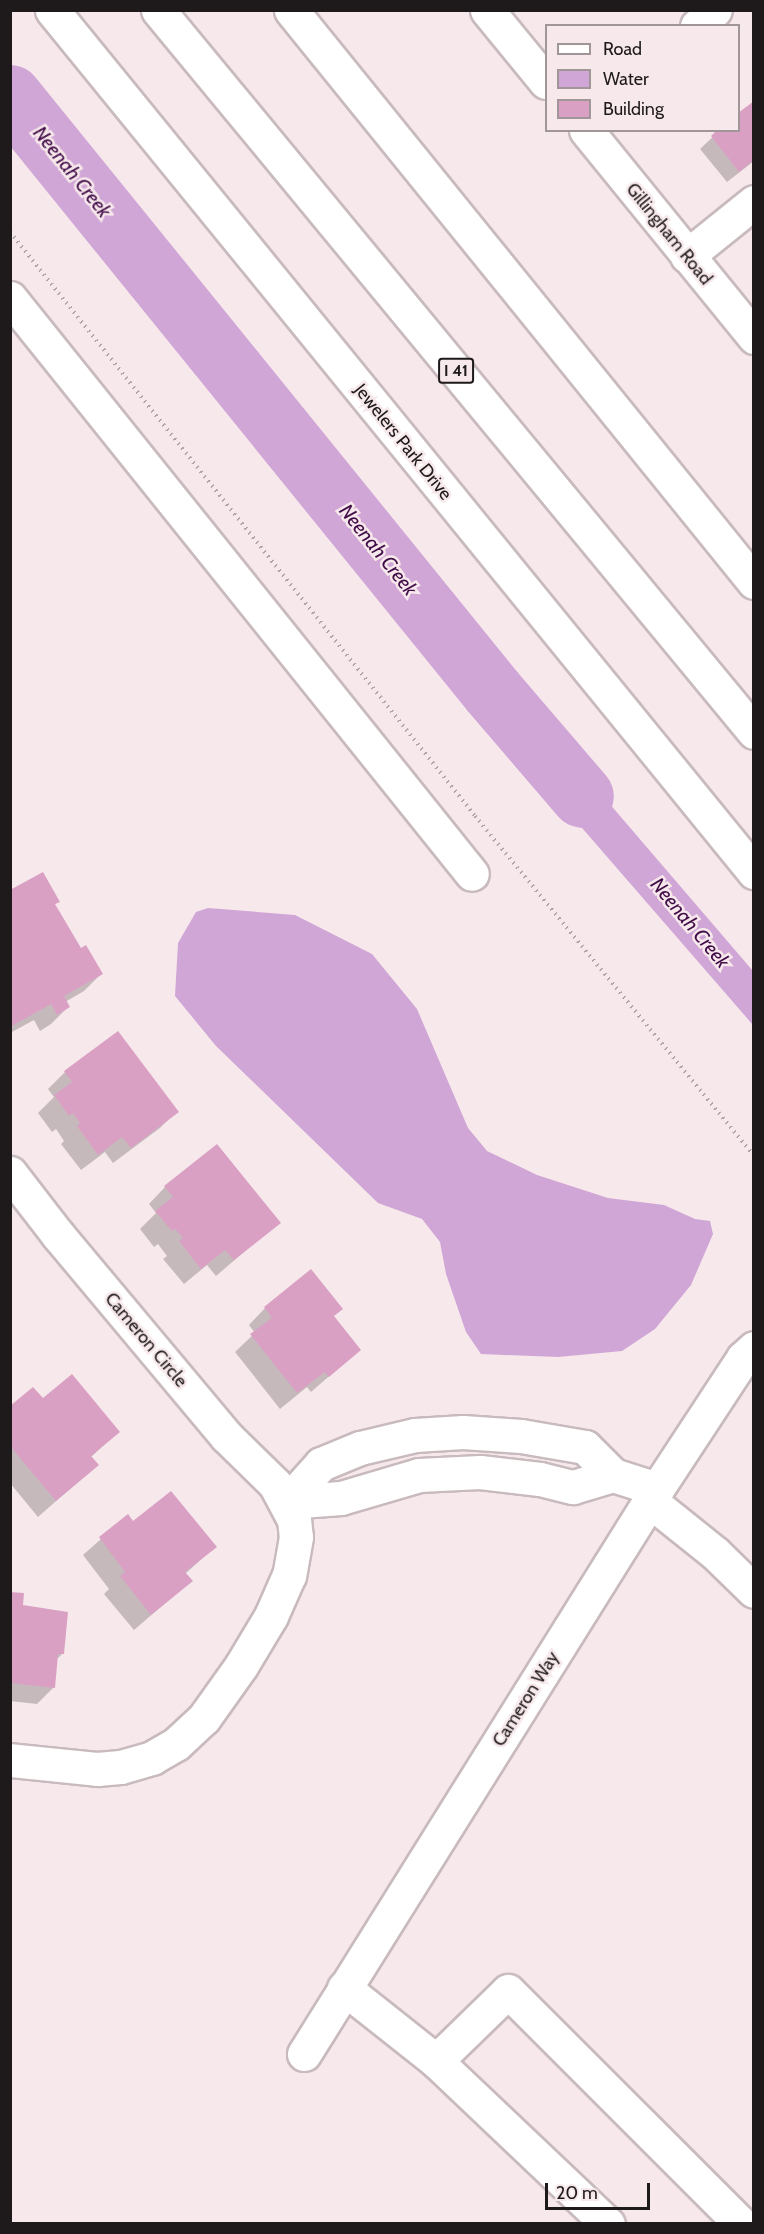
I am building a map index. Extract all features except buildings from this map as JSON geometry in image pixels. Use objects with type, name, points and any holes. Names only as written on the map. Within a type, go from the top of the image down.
[{"type":"main road","name":"Jewelers Park Drive","points":[[52,10],[753,873]]},
{"type":"main road","name":"I 41","points":[[158,10],[753,732]]},
{"type":"main road","points":[[291,10],[753,582]]},
{"type":"main road","points":[[487,10],[545,81]]},
{"type":"main road","points":[[699,24],[715,10]]},
{"type":"main road","name":"Gillingham Road","points":[[588,132],[753,337]]},
{"type":"main road","points":[[687,256],[753,202]]},
{"type":"main road","points":[[10,298],[472,874]]},
{"type":"main road","name":"Cameron Circle","points":[[10,1173],[57,1235],[218,1426],[275,1484],[294,1519],[296,1537],[289,1575],[275,1605],[235,1675],[204,1718],[176,1744],[152,1758],[120,1767],[97,1769],[10,1760]]},
{"type":"main road","name":"Cameron Way","points":[[304,2054],[653,1495],[742,1358],[753,1348]]},
{"type":"main road","points":[[286,1502],[321,1464],[360,1448],[415,1435],[463,1432],[521,1436],[585,1447],[613,1475],[653,1495],[753,1591]]},
{"type":"main road","points":[[286,1502],[342,1498],[418,1476],[480,1472],[540,1479],[573,1487],[613,1475]]},
{"type":"main road","points":[[344,1988],[436,2061],[608,2223]]},
{"type":"main road","points":[[436,2061],[508,1991],[741,2223]]},
{"type":"path","points":[[10,232],[475,816],[753,1156]]},
{"type":"water","points":[[527,731],[560,746],[753,971],[753,1025],[517,753]]},
{"type":"water","points":[[208,908],[295,915],[372,954],[417,1009],[468,1128],[487,1151],[537,1175],[608,1198],[664,1205],[695,1219],[710,1221],[713,1234],[691,1285],[655,1329],[622,1351],[558,1357],[481,1354],[466,1332],[446,1274],[440,1242],[422,1219],[378,1203],[216,1046],[175,996],[178,943],[196,912]]},
{"type":"pier","points":[[587,772],[610,799],[577,825],[555,800]]},
{"type":"waterway","name":"Neenah Creek","points":[[10,96],[492,691],[582,796]]}]
